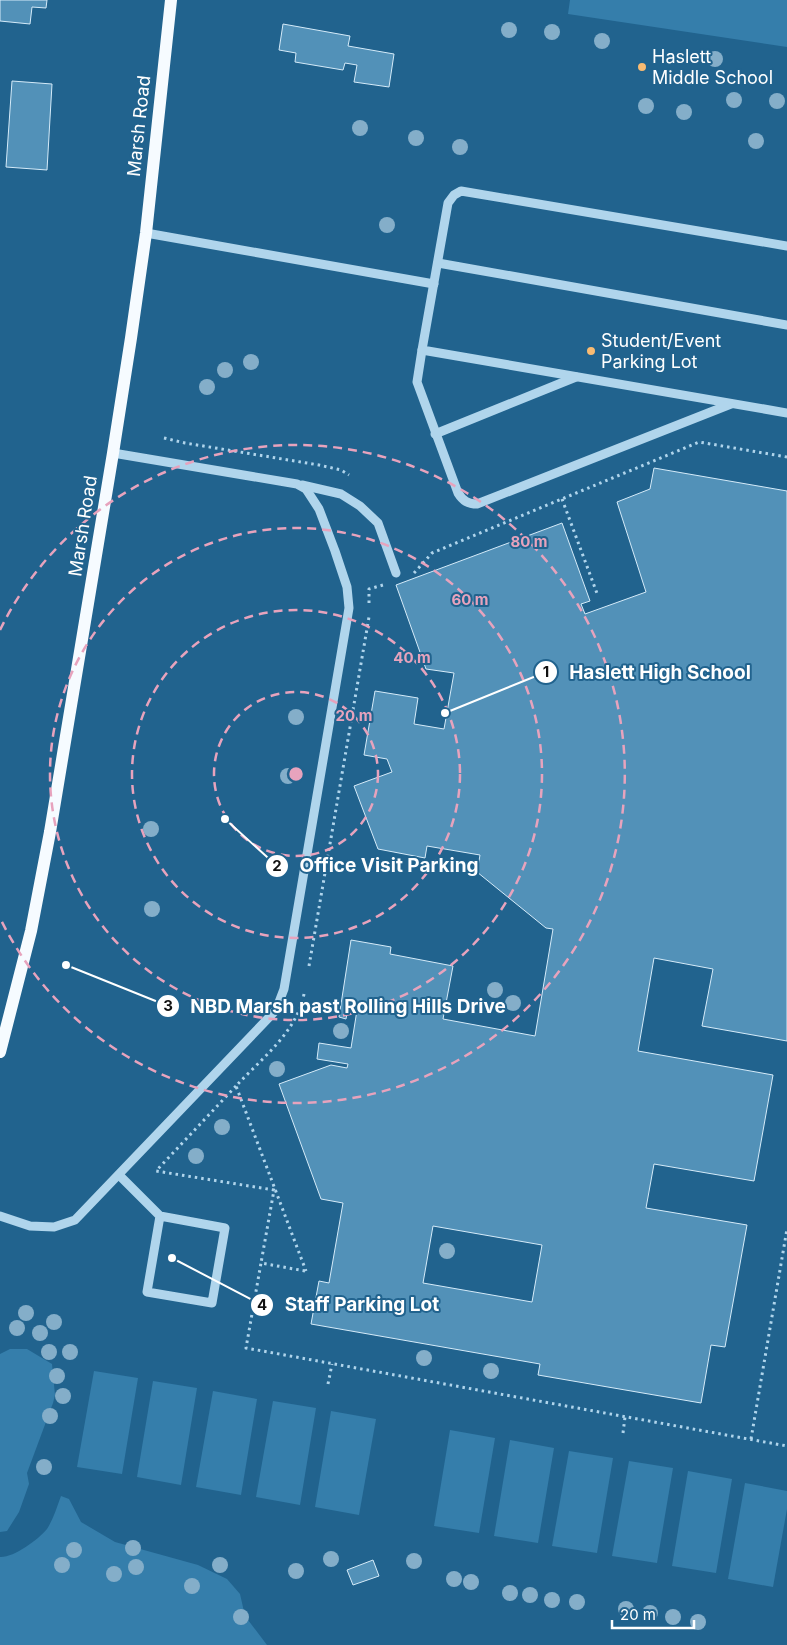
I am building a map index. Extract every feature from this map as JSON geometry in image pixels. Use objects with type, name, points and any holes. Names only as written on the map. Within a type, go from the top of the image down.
[{"type":"main road","name":"Marsh Road","points":[[0,1052],[31,931],[50,832],[132,338],[146,233],[170,0]]},
{"type":"lane","points":[[731,404],[477,504],[462,499],[435,434],[417,382],[448,203],[454,195],[461,191],[787,246]]},
{"type":"lane","points":[[146,233],[434,284]]},
{"type":"lane","points":[[438,263],[787,325]]},
{"type":"lane","points":[[422,350],[787,413]]},
{"type":"lane","points":[[435,434],[577,377]]},
{"type":"lane","points":[[113,453],[297,484],[341,494],[378,523],[396,573]]},
{"type":"lane","points":[[0,1216],[30,1226],[54,1227],[75,1220],[272,1016],[282,997],[349,608],[346,587],[318,509],[306,489],[297,484]]},
{"type":"lane","points":[[119,1175],[160,1216],[225,1228],[212,1303],[147,1292],[160,1216]]},
{"type":"path","points":[[413,574],[432,553],[699,442],[787,457]]},
{"type":"path","points":[[562,499],[598,596]]},
{"type":"path","points":[[369,589],[387,583]]},
{"type":"path","points":[[236,1086],[156,1171],[274,1190],[246,1348],[787,1446]]},
{"type":"path","points":[[751,1439],[787,1229]]},
{"type":"path","points":[[261,1263],[306,1271]]},
{"type":"path","points":[[328,1384],[332,1364]]},
{"type":"path","points":[[623,1433],[625,1417]]},
{"type":"shaded area","points":[[570,0],[787,0],[787,47],[568,14]]},
{"type":"shaded area","points":[[10,1349],[27,1349],[52,1364],[55,1395],[27,1473],[29,1484],[19,1512],[7,1531],[0,1532],[0,1354]]},
{"type":"shaded area","points":[[94,1371],[138,1378],[122,1474],[77,1467]]},
{"type":"shaded area","points":[[153,1381],[197,1388],[181,1485],[137,1477]]},
{"type":"shaded area","points":[[213,1391],[257,1399],[241,1495],[196,1487]]},
{"type":"shaded area","points":[[273,1401],[316,1408],[300,1505],[256,1497]]},
{"type":"shaded area","points":[[331,1411],[376,1419],[359,1515],[315,1507]]},
{"type":"shaded area","points":[[450,1430],[495,1438],[479,1533],[434,1526]]},
{"type":"shaded area","points":[[510,1440],[554,1448],[538,1543],[494,1536]]},
{"type":"shaded area","points":[[569,1451],[613,1458],[597,1553],[552,1546]]},
{"type":"shaded area","points":[[629,1461],[673,1468],[657,1563],[612,1556]]},
{"type":"shaded area","points":[[688,1471],[732,1479],[716,1573],[672,1566]]},
{"type":"shaded area","points":[[745,1483],[787,1491],[787,1509],[773,1587],[728,1579]]},
{"type":"shaded area","points":[[61,1496],[69,1499],[81,1522],[115,1542],[198,1565],[227,1579],[240,1594],[245,1616],[267,1645],[0,1645],[0,1557],[12,1555],[32,1543],[47,1529]]},
{"type":"building","points":[[0,0],[47,0],[46,8],[32,7],[30,24],[0,21]]},
{"type":"building","points":[[283,24],[350,36],[348,46],[394,54],[389,87],[354,82],[357,65],[345,63],[343,70],[295,62],[296,53],[279,50]]},
{"type":"building","points":[[12,81],[52,84],[47,170],[6,167]]},
{"type":"building","points":[[654,468],[787,491],[787,1041],[702,1026],[713,969],[654,958],[638,1051],[773,1075],[754,1181],[654,1164],[646,1208],[747,1225],[725,1347],[711,1345],[701,1403],[538,1375],[540,1364],[311,1324],[319,1281],[329,1283],[343,1203],[321,1199],[279,1084],[331,1065],[347,1068],[348,1064],[317,1059],[319,1043],[351,1048],[357,1010],[348,1008],[346,1019],[339,1017],[351,940],[391,947],[390,954],[453,966],[443,1019],[535,1036],[553,929],[546,928],[477,872],[480,855],[427,846],[425,858],[378,849],[354,786],[392,772],[387,759],[364,755],[375,691],[418,698],[414,724],[444,729],[454,673],[426,669],[396,585],[562,523],[590,601],[581,604],[585,614],[646,592],[617,502],[650,489]],"holes":[[[433,1226],[542,1245],[532,1302],[423,1283]]]},
{"type":"building","points":[[373,1560],[379,1576],[353,1585],[347,1570]]},
{"type":"place","name":"Haslett Middle School","points":[[642,67]]},
{"type":"place","name":"Student/Event Parking Lot","points":[[591,351]]},
{"type":"place","name":"Haslett High School","points":[[445,713]]},
{"type":"place","name":"Office Visit Parking","points":[[225,819]]},
{"type":"place","name":"NBD Marsh past Rolling Hills Drive","points":[[66,965]]},
{"type":"place","name":"Staff Parking Lot","points":[[172,1258]]}]
